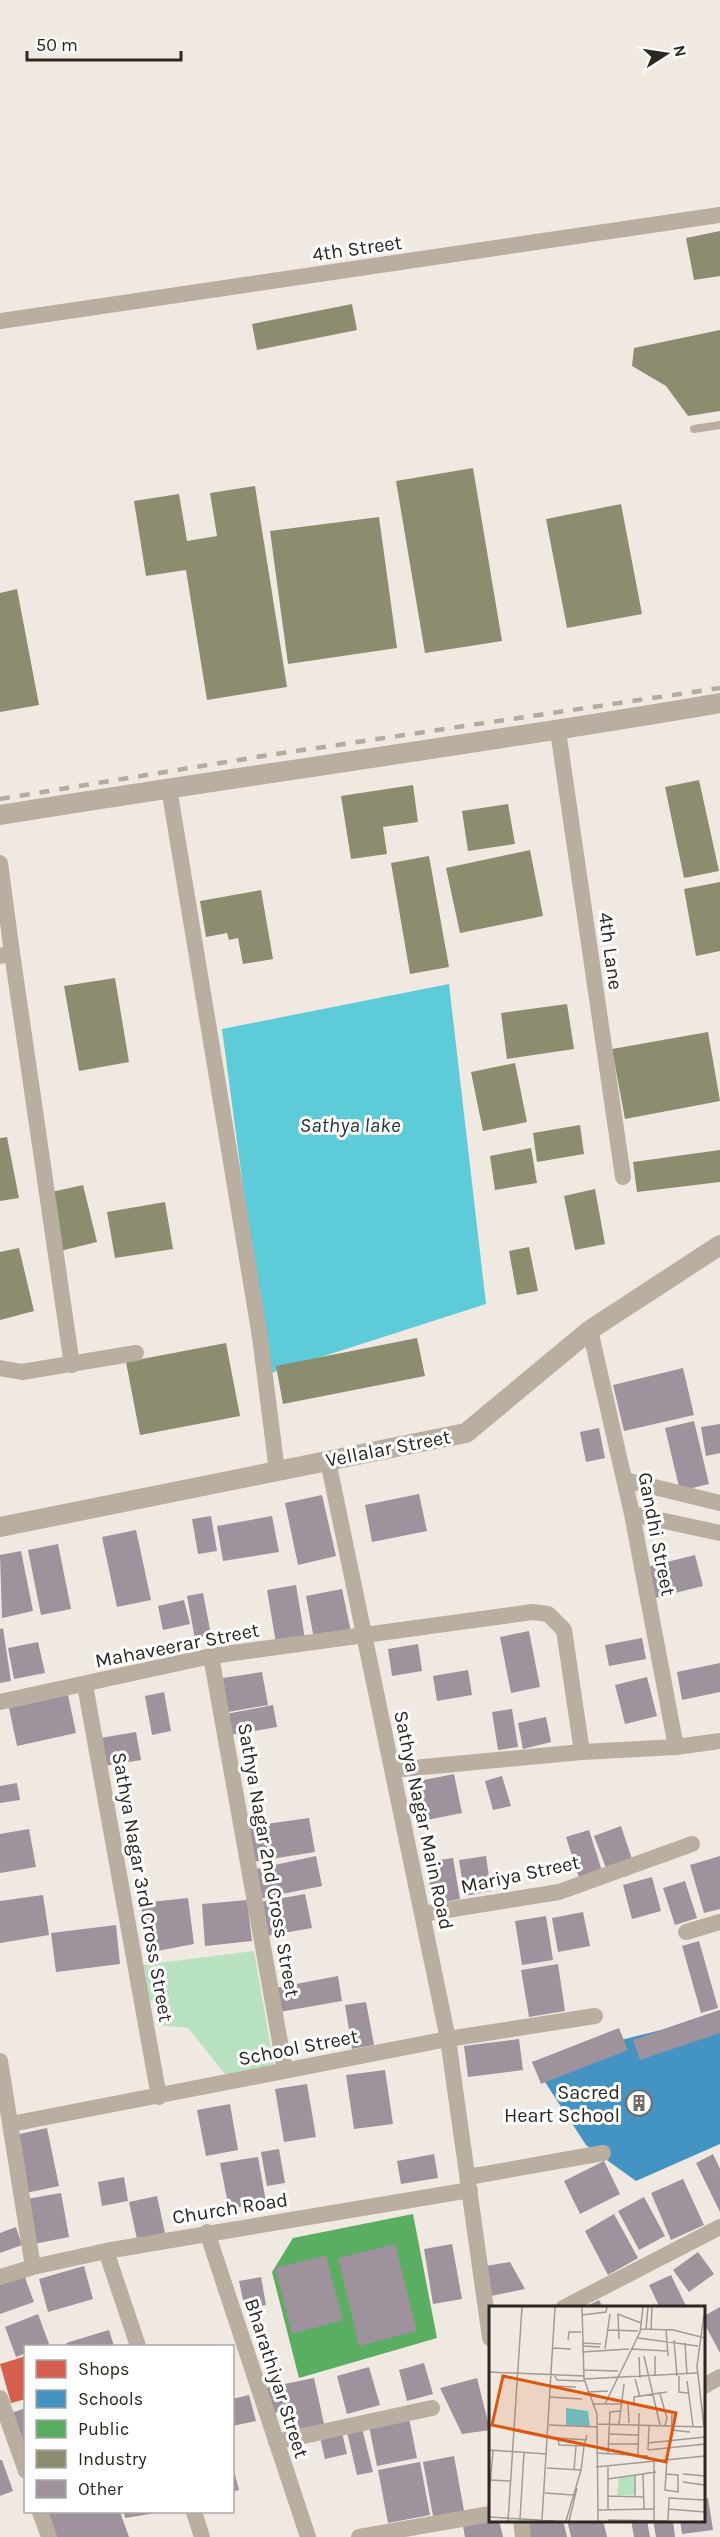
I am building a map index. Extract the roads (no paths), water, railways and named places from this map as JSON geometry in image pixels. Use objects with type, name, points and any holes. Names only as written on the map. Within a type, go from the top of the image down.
[{"type":"street","name":"4th Street","points":[[0,321],[720,215]]},
{"type":"street","points":[[0,815],[558,731],[720,703]]},
{"type":"street","name":"4th Lane","points":[[558,731],[623,1177]]},
{"type":"street","points":[[169,788],[260,1337],[277,1471]]},
{"type":"street","points":[[0,862],[6,954],[72,1365]]},
{"type":"street","name":"Vellalar Street","points":[[0,1527],[466,1433],[590,1330],[720,1245]]},
{"type":"street","name":"Gandhi Street","points":[[590,1330],[625,1480],[676,1747]]},
{"type":"street","points":[[0,1368],[22,1372],[136,1353]]},
{"type":"street","name":"Sathya Nagar Main Road","points":[[328,1461],[448,2039],[489,2331]]},
{"type":"street","points":[[625,1480],[720,1503]]},
{"type":"street","points":[[632,1514],[720,1533]]},
{"type":"street","name":"Mahaveerar Street","points":[[0,1702],[211,1656],[533,1612],[548,1614],[564,1630],[582,1752]]},
{"type":"street","name":"Sathya Nagar 2nd Cross Street","points":[[211,1656],[285,2070]]},
{"type":"street","name":"Sathya Nagar 3rd Cross Street","points":[[85,1685],[159,2097]]},
{"type":"street","points":[[392,1770],[582,1752],[676,1747],[720,1741]]},
{"type":"street","name":"Mariya Street","points":[[422,1914],[559,1892],[692,1844]]},
{"type":"street","points":[[686,1932],[720,1922]]},
{"type":"street","name":"School Street","points":[[10,2124],[159,2097],[448,2039],[596,2016]]},
{"type":"street","points":[[0,2061],[33,2267]]},
{"type":"street","name":"Church Road","points":[[0,2277],[105,2251],[469,2184],[603,2153]]},
{"type":"street","points":[[565,2306],[720,2227]]},
{"type":"street","name":"Bharathiyar Street","points":[[207,2232],[308,2537]]},
{"type":"street","points":[[105,2251],[138,2345]]},
{"type":"street","points":[[705,2385],[720,2377]]},
{"type":"street","points":[[0,2398],[24,2465]]},
{"type":"street","points":[[276,2442],[432,2408]]},
{"type":"street","points":[[41,2513],[48,2537]]},
{"type":"street","points":[[195,2513],[202,2537]]},
{"type":"street","points":[[359,2537],[489,2514]]},
{"type":"street","points":[[456,2520],[459,2537]]},
{"type":"street","points":[[521,2522],[524,2537]]},
{"type":"lane","points":[[694,429],[720,425]]},
{"type":"water","name":"Sathya lake","points":[[449,984],[486,1304],[268,1374],[222,1029]]},
{"type":"railway","points":[[0,799],[263,756],[720,688]]},
{"type":"place","name":"Sacred Heart School","points":[[639,2103]]}]
